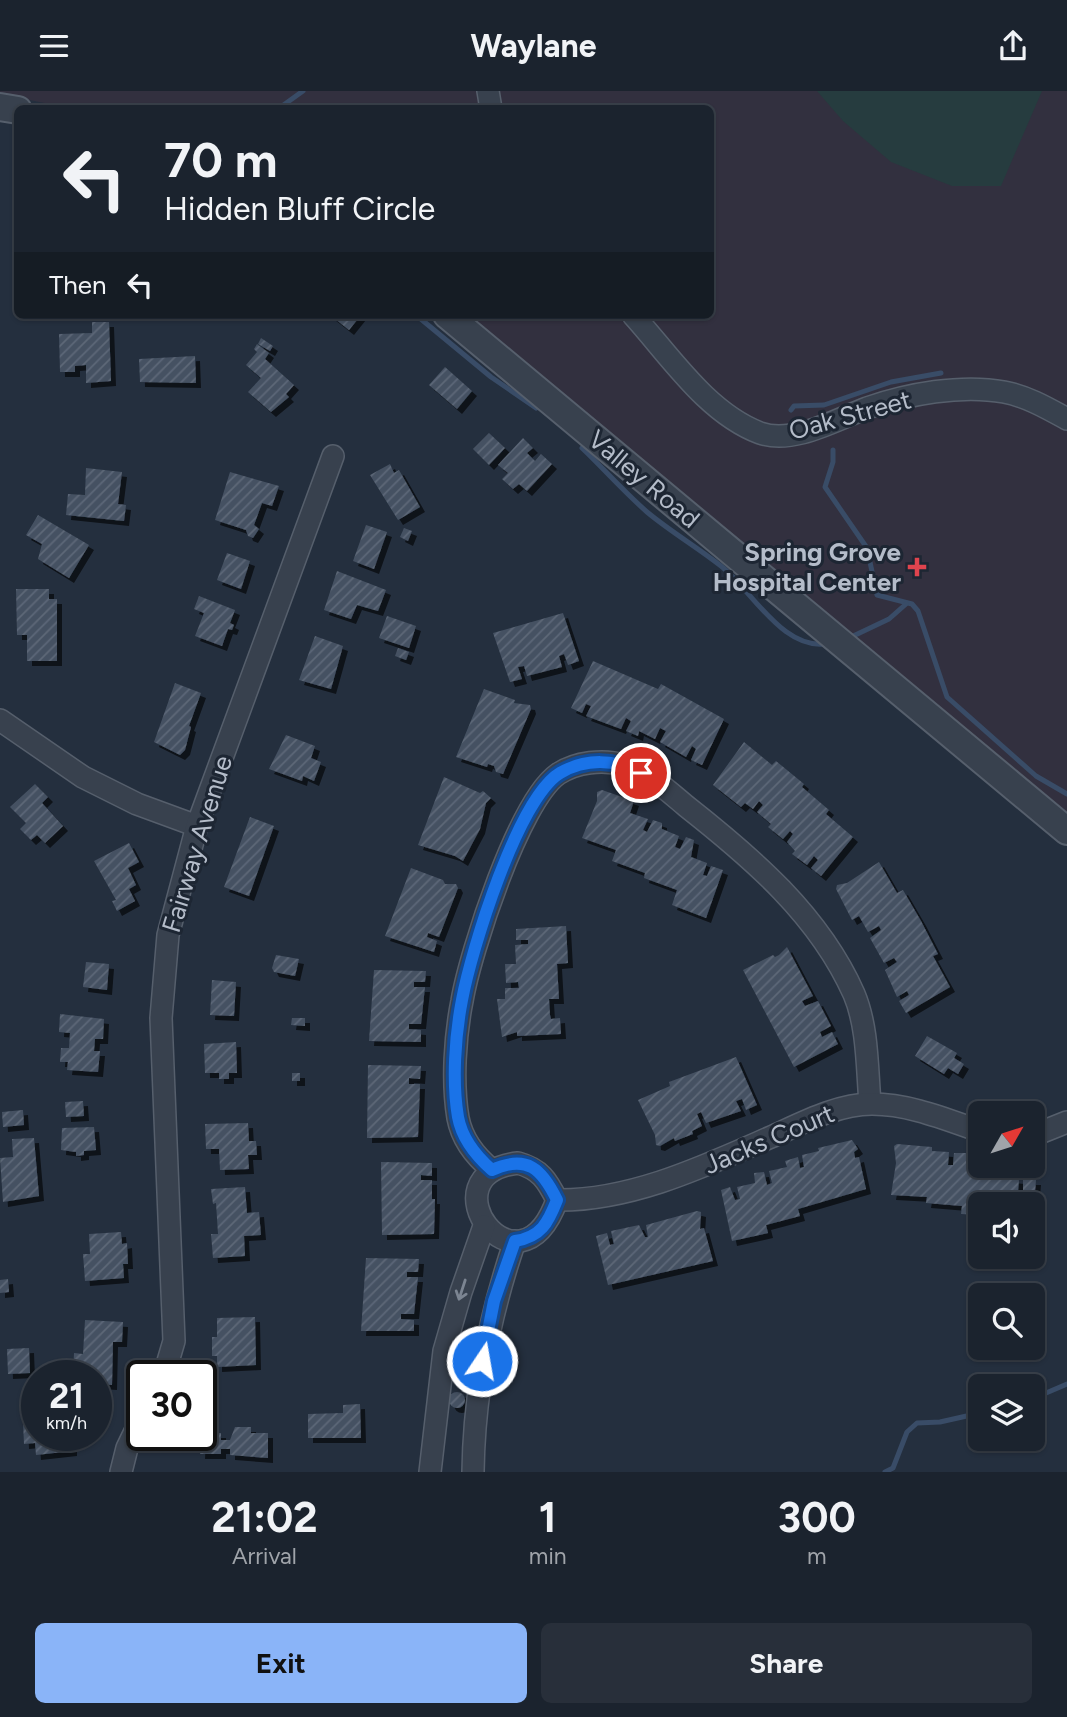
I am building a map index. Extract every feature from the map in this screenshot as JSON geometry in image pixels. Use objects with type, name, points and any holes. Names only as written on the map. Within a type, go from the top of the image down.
[{"type":"street","name":"Valley Road","points":[[452,319],[1067,831]]},
{"type":"street","name":"Oak Street","points":[[637,319],[719,408],[738,422],[764,434],[787,434],[815,428],[905,397],[972,390],[1003,392],[1038,403],[1067,419]]},
{"type":"street","name":"Fairway Avenue","points":[[169,1360],[174,1342],[161,1018],[168,935],[197,826],[333,456]]},
{"type":"street","points":[[0,720],[83,777],[137,804],[197,826]]},
{"type":"street","points":[[492,1170],[479,1159],[466,1140],[458,1119],[458,1041],[461,1003],[470,963],[530,806],[559,774],[592,763],[626,765],[655,781],[757,866],[822,936],[855,996],[864,1033],[870,1103]]},
{"type":"street","name":"Jacks Court","points":[[557,1200],[596,1197],[694,1171],[816,1117],[870,1103],[927,1113],[968,1127]]},
{"type":"street","points":[[1045,1131],[1067,1122]]},
{"type":"street","points":[[518,1163],[533,1167],[545,1176],[557,1200],[548,1223],[536,1235],[515,1241],[496,1236],[484,1226],[478,1214],[478,1191],[492,1170],[518,1163]]},
{"type":"street","points":[[430,1472],[444,1351],[484,1226]]},
{"type":"street","points":[[473,1472],[474,1421],[482,1361],[494,1301],[515,1241]]},
{"type":"street","points":[[121,1472],[126,1451]]},
{"type":"shaded area","name":"Spring Grove Hospital Center","points":[[0,91],[1067,91],[1067,818],[470,319],[714,319],[714,105],[54,105],[0,94]]},
{"type":"green space","points":[[817,91],[1042,91],[1001,186],[952,186],[891,162],[843,121]]},
{"type":"building","points":[[335,319],[358,319],[349,330]]},
{"type":"building","points":[[92,322],[109,322],[111,381],[86,383],[86,365],[75,366],[75,372],[60,372],[59,334],[92,333]]},
{"type":"building","points":[[261,338],[273,346],[270,351],[258,344]]},
{"type":"building","points":[[257,344],[269,353],[265,359],[294,385],[286,394],[289,397],[271,412],[248,392],[261,378],[246,365],[257,352],[254,349]]},
{"type":"building","points":[[195,356],[196,383],[140,382],[139,359]]},
{"type":"building","points":[[445,367],[472,391],[457,409],[429,385]]},
{"type":"building","points":[[489,433],[505,448],[489,465],[473,449]]},
{"type":"building","points":[[523,438],[533,448],[527,453],[535,461],[541,454],[552,464],[527,491],[519,484],[513,489],[502,479],[508,473],[498,465]]},
{"type":"building","points":[[390,464],[394,473],[399,470],[420,507],[398,520],[370,475]]},
{"type":"building","points":[[86,468],[122,472],[118,504],[126,505],[124,521],[66,515],[68,494],[85,495]]},
{"type":"building","points":[[230,472],[279,486],[272,506],[262,503],[254,525],[259,529],[253,538],[248,536],[246,530],[215,520]]},
{"type":"building","points":[[38,515],[89,545],[69,578],[38,559],[42,544],[26,535]]},
{"type":"building","points":[[366,525],[387,532],[374,569],[353,561]]},
{"type":"building","points":[[404,528],[412,531],[408,541],[400,537]]},
{"type":"building","points":[[227,553],[250,561],[241,589],[217,580]]},
{"type":"building","points":[[337,571],[386,590],[378,611],[357,605],[351,619],[324,610]]},
{"type":"building","points":[[16,589],[49,589],[49,599],[57,599],[57,661],[27,661],[27,635],[17,635]]},
{"type":"building","points":[[199,596],[235,610],[230,623],[234,625],[232,630],[228,629],[222,646],[195,636],[204,613],[194,609]]},
{"type":"building","points":[[563,613],[579,661],[568,665],[564,654],[559,656],[562,667],[527,676],[524,666],[518,667],[522,679],[510,682],[493,633]]},
{"type":"building","points":[[387,616],[416,626],[409,648],[379,638]]},
{"type":"building","points":[[315,636],[343,646],[331,689],[299,680]]},
{"type":"building","points":[[398,648],[409,652],[406,660],[395,656]]},
{"type":"building","points":[[593,661],[658,689],[661,684],[724,719],[702,765],[691,760],[696,749],[692,746],[686,757],[660,742],[666,731],[660,728],[655,739],[639,731],[638,736],[626,731],[631,721],[626,718],[621,729],[586,716],[591,706],[586,704],[582,713],[571,708]]},
{"type":"building","points":[[175,683],[201,693],[189,726],[191,727],[185,750],[180,755],[154,742]]},
{"type":"building","points":[[484,689],[515,700],[514,703],[530,705],[531,709],[503,774],[496,772],[494,766],[488,764],[487,767],[456,757]]},
{"type":"building","points":[[286,735],[315,746],[311,758],[321,762],[314,781],[303,776],[302,781],[269,769]]},
{"type":"building","points":[[744,742],[772,765],[776,761],[804,784],[802,787],[829,810],[826,814],[853,837],[821,876],[811,868],[818,860],[814,856],[807,865],[792,854],[795,851],[787,842],[793,834],[790,831],[783,839],[768,827],[771,824],[757,812],[763,805],[759,801],[753,809],[745,803],[741,807],[713,785]]},
{"type":"building","points":[[444,777],[480,793],[483,791],[491,798],[486,803],[480,829],[463,861],[418,845]]},
{"type":"building","points":[[35,784],[48,797],[42,803],[63,826],[45,843],[37,835],[31,840],[20,829],[26,823],[10,807]]},
{"type":"building","points":[[602,790],[634,801],[630,813],[648,819],[643,830],[647,832],[653,820],[662,823],[662,829],[679,836],[675,847],[680,849],[686,837],[694,840],[691,857],[707,863],[703,875],[707,876],[711,866],[723,870],[706,918],[672,905],[677,890],[644,878],[645,873],[612,861],[616,850],[582,838],[597,801],[597,792]]},
{"type":"building","points":[[250,817],[274,826],[249,896],[224,887]]},
{"type":"building","points":[[129,843],[139,862],[128,868],[136,885],[129,889],[135,901],[117,911],[112,901],[116,900],[94,861]]},
{"type":"building","points":[[879,862],[897,893],[903,890],[921,921],[938,954],[933,956],[950,987],[906,1013],[899,1001],[909,995],[907,991],[897,997],[885,970],[897,962],[894,958],[884,963],[870,938],[881,930],[879,926],[868,932],[859,916],[852,920],[836,889],[837,885],[847,883]]},
{"type":"building","points":[[411,868],[443,880],[445,884],[456,884],[458,888],[439,937],[428,933],[427,937],[437,941],[434,952],[385,936]]},
{"type":"building","points":[[566,926],[568,963],[557,964],[559,999],[549,999],[551,1019],[560,1018],[561,1034],[517,1036],[517,1032],[502,1037],[497,999],[505,999],[505,988],[519,988],[518,982],[506,983],[505,964],[516,964],[515,945],[528,944],[528,940],[516,940],[516,929]]},
{"type":"building","points":[[787,947],[813,996],[802,1001],[805,1006],[818,1001],[831,1026],[820,1032],[822,1037],[832,1032],[838,1044],[794,1067],[743,970],[773,955],[779,955]]},
{"type":"building","points":[[276,955],[299,959],[295,976],[274,972],[272,968]]},
{"type":"building","points":[[86,962],[109,964],[107,990],[83,987]]},
{"type":"building","points":[[374,970],[426,971],[425,982],[414,982],[414,987],[425,987],[421,1024],[409,1024],[409,1029],[421,1030],[421,1042],[369,1041]]},
{"type":"building","points":[[212,980],[236,982],[234,1016],[210,1015]]},
{"type":"building","points":[[60,1014],[104,1019],[103,1039],[95,1039],[94,1051],[100,1051],[98,1072],[67,1070],[68,1062],[60,1062],[61,1048],[69,1048],[70,1033],[59,1032]]},
{"type":"building","points":[[292,1018],[305,1018],[305,1026],[291,1025]]},
{"type":"building","points":[[927,1036],[957,1053],[954,1058],[964,1064],[958,1074],[948,1068],[944,1074],[915,1056]]},
{"type":"building","points":[[236,1042],[237,1073],[229,1073],[229,1079],[219,1079],[219,1073],[205,1073],[204,1044]]},
{"type":"building","points":[[736,1057],[757,1105],[746,1110],[742,1099],[736,1101],[741,1111],[706,1123],[701,1112],[697,1114],[702,1126],[692,1131],[693,1134],[656,1145],[655,1135],[638,1100],[670,1086],[669,1082]]},
{"type":"building","points":[[368,1065],[421,1066],[420,1079],[409,1078],[409,1084],[420,1084],[418,1137],[367,1138]]},
{"type":"building","points":[[292,1073],[300,1073],[300,1081],[292,1081]]},
{"type":"building","points":[[83,1101],[84,1116],[66,1117],[65,1102]]},
{"type":"building","points":[[23,1110],[24,1125],[3,1127],[2,1112]]},
{"type":"building","points":[[248,1123],[249,1141],[256,1141],[257,1155],[248,1155],[249,1169],[220,1170],[219,1149],[206,1149],[205,1124]]},
{"type":"building","points":[[94,1127],[96,1150],[84,1151],[84,1155],[76,1156],[76,1152],[61,1150],[62,1128]]},
{"type":"building","points":[[34,1138],[39,1196],[3,1202],[0,1158],[13,1157],[12,1139]]},
{"type":"building","points":[[852,1140],[858,1149],[854,1152],[855,1158],[859,1157],[866,1189],[798,1209],[800,1216],[766,1225],[768,1233],[732,1241],[721,1190],[730,1187],[735,1200],[740,1199],[737,1187],[755,1183],[754,1173],[764,1172],[767,1185],[772,1183],[769,1171],[787,1167],[785,1161],[798,1157],[800,1168],[804,1167],[802,1155],[819,1151],[818,1148]]},
{"type":"building","points":[[894,1146],[932,1147],[932,1151],[949,1152],[948,1165],[953,1165],[954,1153],[966,1153],[968,1178],[1019,1179],[1018,1192],[968,1192],[968,1214],[961,1214],[962,1206],[926,1203],[927,1197],[891,1195],[896,1163]]},
{"type":"building","points":[[381,1162],[432,1163],[432,1176],[421,1175],[421,1180],[432,1180],[432,1199],[435,1199],[434,1234],[382,1235]]},
{"type":"building","points":[[1023,1180],[1036,1180],[1035,1192],[1023,1192]]},
{"type":"building","points":[[245,1187],[247,1213],[259,1212],[261,1235],[244,1236],[245,1256],[213,1258],[211,1234],[218,1234],[216,1203],[213,1204],[211,1189]]},
{"type":"building","points":[[701,1212],[700,1229],[704,1228],[713,1261],[608,1285],[596,1236],[607,1233],[610,1245],[614,1244],[611,1231],[639,1225],[645,1237],[648,1237],[646,1225]]},
{"type":"building","points":[[121,1232],[122,1244],[127,1243],[128,1264],[123,1264],[124,1278],[85,1281],[83,1254],[90,1254],[89,1234]]},
{"type":"building","points":[[366,1258],[419,1259],[418,1272],[407,1272],[407,1277],[418,1277],[414,1314],[401,1314],[401,1319],[414,1320],[414,1331],[361,1331]]},
{"type":"building","points":[[8,1279],[9,1292],[0,1293],[0,1280]]},
{"type":"building","points":[[255,1317],[256,1365],[217,1367],[217,1356],[212,1356],[212,1337],[217,1337],[217,1318]]},
{"type":"building","points":[[85,1320],[123,1322],[122,1342],[113,1342],[112,1385],[112,1360],[74,1360],[74,1353],[83,1354]]},
{"type":"building","points":[[29,1348],[29,1360],[21,1360],[21,1373],[8,1374],[7,1349]]},
{"type":"building","points":[[457,1392],[465,1400],[457,1408],[449,1400]]},
{"type":"building","points":[[360,1404],[361,1438],[308,1438],[308,1414],[343,1413],[343,1405]]},
{"type":"building","points":[[235,1427],[251,1427],[251,1433],[268,1433],[268,1458],[230,1455],[230,1449],[221,1449],[221,1454],[200,1454],[200,1451],[217,1451],[217,1433],[221,1433],[221,1440],[230,1440]]},
{"type":"building","points":[[36,1451],[72,1451],[36,1455]]},
{"type":"waterway","points":[[284,105],[303,91]]},
{"type":"waterway","points":[[421,319],[491,377],[536,408]]},
{"type":"waterway","points":[[791,410],[794,406],[824,405],[891,382],[941,373]]},
{"type":"waterway","points":[[582,448],[647,512],[721,566],[783,630],[813,644],[830,643]]},
{"type":"waterway","points":[[833,450],[833,462],[825,487],[867,548],[877,595],[912,604],[918,611],[947,697],[1036,776],[1067,794]]},
{"type":"waterway","points":[[849,638],[889,619],[906,604]]},
{"type":"waterway","points":[[1045,1393],[1067,1384]]},
{"type":"waterway","points":[[885,1472],[893,1468],[907,1432],[917,1423],[940,1422],[968,1416]]},
{"type":"place","name":"Spring Grove Hospital Center","points":[[917,567]]},
{"type":"route","points":[[482,1361],[494,1301],[515,1241],[536,1235],[548,1223],[557,1200],[545,1176],[533,1167],[518,1163],[504,1164],[492,1170],[479,1159],[466,1140],[458,1119],[458,1041],[461,1003],[470,963],[520,826],[530,806],[545,786],[559,774],[582,764],[602,761],[626,765],[641,773]]}]
